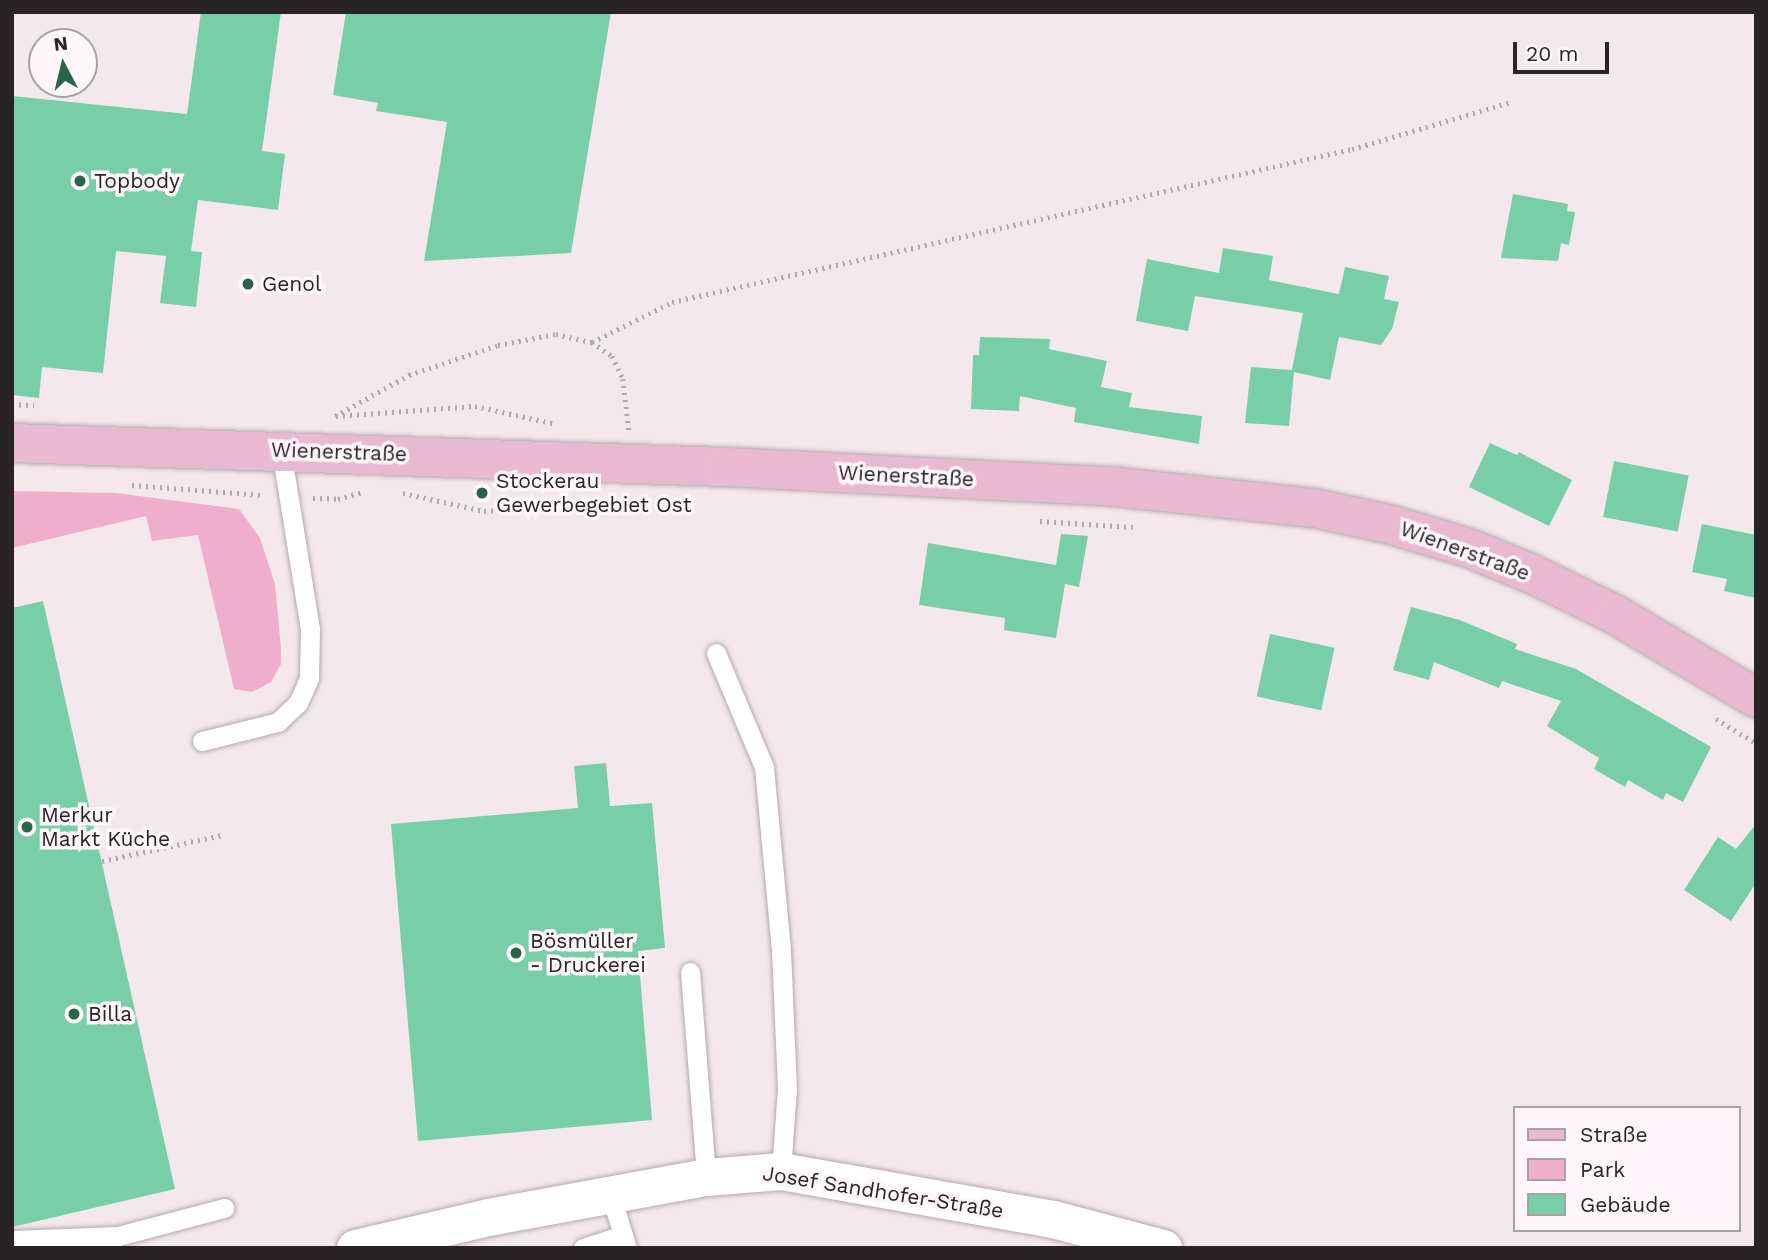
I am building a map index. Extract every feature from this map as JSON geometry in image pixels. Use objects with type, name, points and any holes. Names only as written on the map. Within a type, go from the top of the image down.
[{"type":"main road","name":"Wienerstraße","points":[[12,443],[630,463],[1117,487],[1314,508],[1418,532],[1532,574],[1616,615],[1756,698]]},
{"type":"street","name":"Josef Sandhofer-Straße","points":[[355,1248],[488,1217],[706,1178],[781,1171],[1054,1219],[1163,1248]]},
{"type":"lane","points":[[202,741],[278,722],[293,710],[306,689],[311,668],[310,629],[281,450]]},
{"type":"lane","points":[[716,653],[764,767],[781,951],[787,1089],[781,1171]]},
{"type":"lane","points":[[690,972],[706,1178]]},
{"type":"lane","points":[[583,1248],[625,1242],[611,1196]]},
{"type":"lane","points":[[12,1240],[120,1242],[224,1208]]},
{"type":"path","points":[[592,342],[671,302],[1060,211],[1352,149],[1511,102]]},
{"type":"path","points":[[281,450],[365,397],[409,375],[538,335],[592,342],[611,356],[623,379],[630,463]]},
{"type":"path","points":[[129,485],[197,493],[338,499],[370,491]]},
{"type":"path","points":[[393,492],[484,511],[574,502],[644,502]]},
{"type":"path","points":[[1029,521],[1138,527]]},
{"type":"path","points":[[1709,715],[1756,743]]},
{"type":"path","points":[[102,861],[222,835]]},
{"type":"green space","points":[[12,491],[116,493],[239,509],[260,538],[275,584],[281,664],[271,682],[252,692],[234,689],[198,535],[152,541],[146,516],[12,548]]},
{"type":"building","points":[[201,12],[281,12],[262,151],[285,154],[278,210],[198,200],[191,251],[202,252],[196,307],[160,303],[166,256],[116,251],[103,373],[42,367],[39,398],[12,395],[12,96],[187,114]]},
{"type":"building","points":[[346,12],[611,12],[571,253],[424,261],[447,122],[376,111],[378,103],[333,95]]},
{"type":"building","points":[[1513,194],[1568,204],[1567,211],[1575,212],[1569,245],[1561,243],[1558,261],[1501,258]]},
{"type":"building","points":[[1223,248],[1273,256],[1269,280],[1339,294],[1345,267],[1389,276],[1384,299],[1399,302],[1392,329],[1381,345],[1339,337],[1330,380],[1294,372],[1289,426],[1245,423],[1251,367],[1292,370],[1303,313],[1195,296],[1188,331],[1136,321],[1147,259],[1219,273]]},
{"type":"building","points":[[980,337],[1050,339],[1049,349],[1107,361],[1101,387],[1132,393],[1129,407],[1202,416],[1199,444],[1074,422],[1076,408],[1020,396],[1019,411],[971,409],[973,355],[979,355]]},
{"type":"building","points":[[1490,443],[1517,455],[1519,452],[1572,480],[1549,526],[1469,487]]},
{"type":"building","points":[[1614,461],[1689,476],[1678,531],[1603,517]]},
{"type":"building","points":[[1702,524],[1756,535],[1756,598],[1724,591],[1727,579],[1692,572]]},
{"type":"building","points":[[1061,534],[1088,536],[1079,587],[1065,584],[1056,638],[1004,630],[1005,618],[919,605],[928,543],[1056,565]]},
{"type":"building","name":"Billa","points":[[43,601],[175,1189],[12,1227],[12,608]]},
{"type":"building","points":[[1411,607],[1460,620],[1517,644],[1515,649],[1576,669],[1711,747],[1683,802],[1666,793],[1663,800],[1628,780],[1625,787],[1594,769],[1599,758],[1547,726],[1561,701],[1502,681],[1499,688],[1434,662],[1429,680],[1393,670]]},
{"type":"building","points":[[1270,634],[1335,648],[1321,710],[1257,697]]},
{"type":"building","name":"Bösmüller - Druckerei","points":[[606,763],[610,806],[652,803],[665,948],[638,951],[652,1120],[418,1141],[391,824],[578,808],[574,766]]},
{"type":"building","points":[[1756,824],[1756,883],[1731,921],[1684,890],[1718,837],[1736,849]]},
{"type":"place","name":"Topbody","points":[[80,181]]},
{"type":"place","name":"Genol","points":[[248,284]]},
{"type":"place","name":"Stockerau Gewerbegebiet Ost","points":[[482,493]]},
{"type":"place","name":"Merkur Markt Küche","points":[[27,827]]},
{"type":"place","name":"Bösmüller - Druckerei","points":[[516,953]]},
{"type":"place","name":"Billa","points":[[74,1014]]}]
